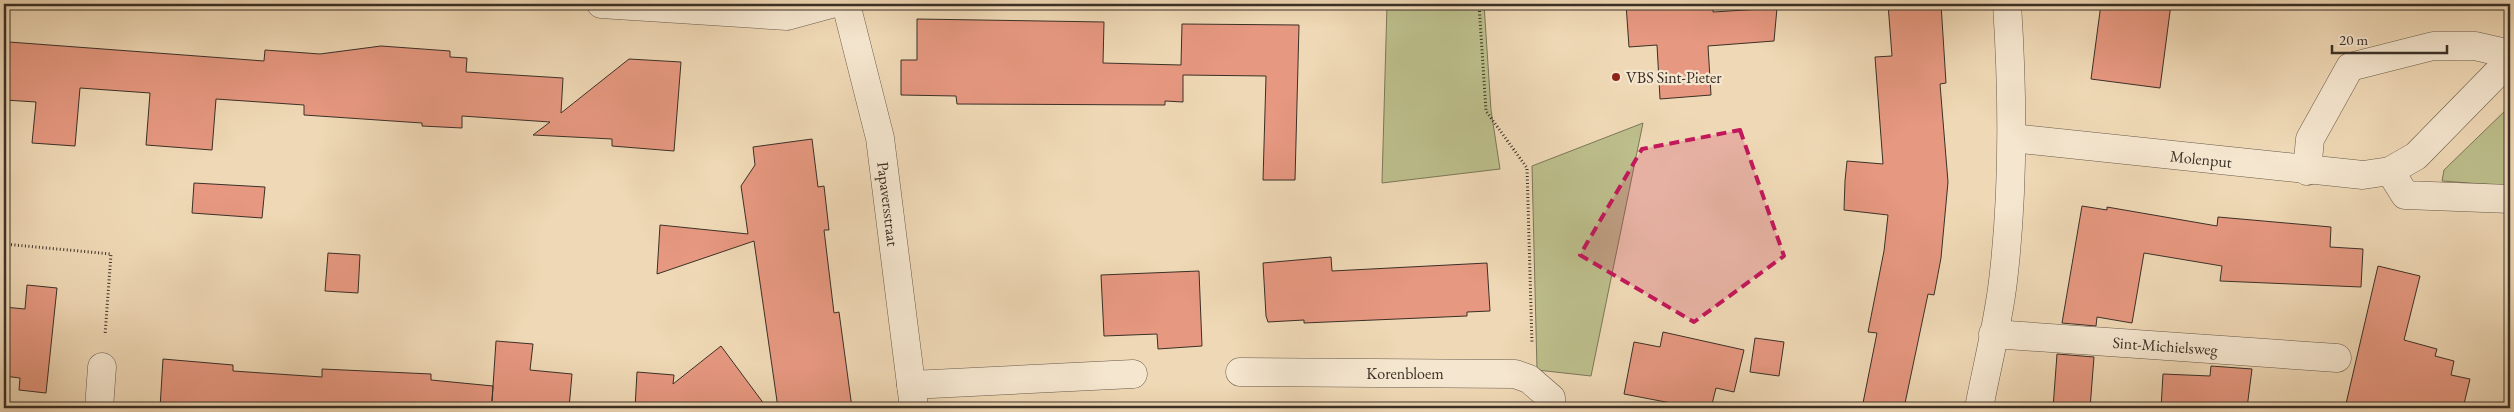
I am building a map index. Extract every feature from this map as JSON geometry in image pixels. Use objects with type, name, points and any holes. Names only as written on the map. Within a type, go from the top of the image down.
[{"type":"street","points":[[601,4],[787,16],[831,4]]},
{"type":"street","name":"Papaversstraat","points":[[846,4],[880,138],[912,397]]},
{"type":"street","points":[[1979,408],[2003,282],[2012,138],[2011,69],[2006,4]]},
{"type":"street","points":[[2307,171],[2310,139],[2350,66],[2433,46],[2475,46],[2510,54]]},
{"type":"street","name":"Molenput","points":[[2012,138],[2307,171],[2363,175],[2390,171],[2416,156],[2510,60]]},
{"type":"street","points":[[2390,171],[2405,194],[2510,200]]},
{"type":"street","name":"Sint-Michielsweg","points":[[1993,334],[2337,358]]},
{"type":"street","points":[[99,408],[102,367]]},
{"type":"street","name":"Korenbloem","points":[[1240,372],[1515,374],[1529,379],[1551,398],[1551,408]]},
{"type":"street","points":[[912,397],[1133,374]]},
{"type":"path","points":[[1479,4],[1486,111],[1527,168],[1533,368],[1529,379]]},
{"type":"path","points":[[4,244],[111,254],[102,367]]},
{"type":"highlighted area","points":[[1740,130],[1784,256],[1694,322],[1580,255],[1642,149]]},
{"type":"green space","points":[[1387,4],[1484,4],[1491,110],[1500,169],[1382,183]]},
{"type":"green space","points":[[2510,106],[2510,186],[2442,181],[2444,170]]},
{"type":"green space","points":[[1643,123],[1591,376],[1537,370],[1532,166]]},
{"type":"building","points":[[1626,4],[1713,4],[1713,12],[1777,8],[1774,41],[1708,46],[1711,95],[1660,99],[1657,45],[1629,47]]},
{"type":"building","points":[[1888,4],[1941,4],[1946,83],[1940,84],[1948,182],[1941,258],[1934,295],[1928,294],[1904,408],[1862,408],[1877,333],[1868,332],[1884,251],[1888,215],[1844,210],[1845,181],[1847,161],[1883,164],[1875,57],[1892,56]]},
{"type":"building","points":[[2101,4],[2171,4],[2160,88],[2091,79]]},
{"type":"building","points":[[917,19],[1104,22],[1103,63],[1181,65],[1182,24],[1299,25],[1295,180],[1263,180],[1266,76],[1183,75],[1183,102],[1165,101],[1165,105],[957,104],[956,96],[901,95],[901,60],[917,60]]},
{"type":"building","points":[[9,42],[264,61],[265,50],[320,54],[381,46],[450,51],[450,57],[467,58],[466,72],[563,78],[561,113],[629,59],[681,62],[674,151],[612,146],[612,139],[533,135],[550,122],[462,116],[462,128],[422,126],[422,123],[304,115],[304,105],[216,99],[212,150],[146,145],[150,93],[80,88],[75,146],[32,143],[36,102],[5,100]]},
{"type":"building","points":[[812,139],[818,187],[824,186],[829,230],[824,230],[834,313],[839,312],[852,408],[778,408],[754,241],[657,274],[660,225],[748,234],[741,186],[755,165],[753,147]]},
{"type":"building","points":[[194,183],[265,187],[262,218],[192,213]]},
{"type":"building","points":[[2082,206],[2107,210],[2107,207],[2217,226],[2218,217],[2331,227],[2330,247],[2363,249],[2361,287],[2220,281],[2222,266],[2144,253],[2132,323],[2097,317],[2096,326],[2062,323]]},
{"type":"building","points":[[328,253],[360,255],[358,293],[325,291]]},
{"type":"building","points":[[1331,257],[1332,271],[1487,263],[1490,311],[1467,312],[1467,316],[1304,323],[1304,320],[1268,322],[1263,263]]},
{"type":"building","points":[[2378,266],[2420,276],[2404,340],[2437,349],[2435,356],[2454,361],[2451,375],[2470,379],[2463,408],[2345,408]]},
{"type":"building","points":[[1199,271],[1202,346],[1158,349],[1157,334],[1104,336],[1101,275]]},
{"type":"building","points":[[27,285],[57,288],[46,393],[19,390],[20,378],[4,376],[4,307],[25,309]]},
{"type":"building","points":[[1663,332],[1744,350],[1734,392],[1716,388],[1711,408],[1697,408],[1624,394],[1634,342],[1660,347]]},
{"type":"building","points":[[1755,338],[1784,342],[1779,376],[1750,372]]},
{"type":"building","points":[[496,341],[533,344],[530,370],[572,374],[569,408],[160,408],[163,359],[233,365],[233,371],[322,377],[322,369],[431,374],[431,380],[493,386]]},
{"type":"building","points":[[721,346],[767,408],[635,408],[637,372],[674,375],[673,384]]},
{"type":"building","points":[[2057,354],[2094,357],[2090,408],[2053,408]]},
{"type":"building","points":[[2211,366],[2252,369],[2247,408],[2161,408],[2163,374],[2210,376]]},
{"type":"place","name":"VBS Sint-Pieter","points":[[1616,77]]}]
